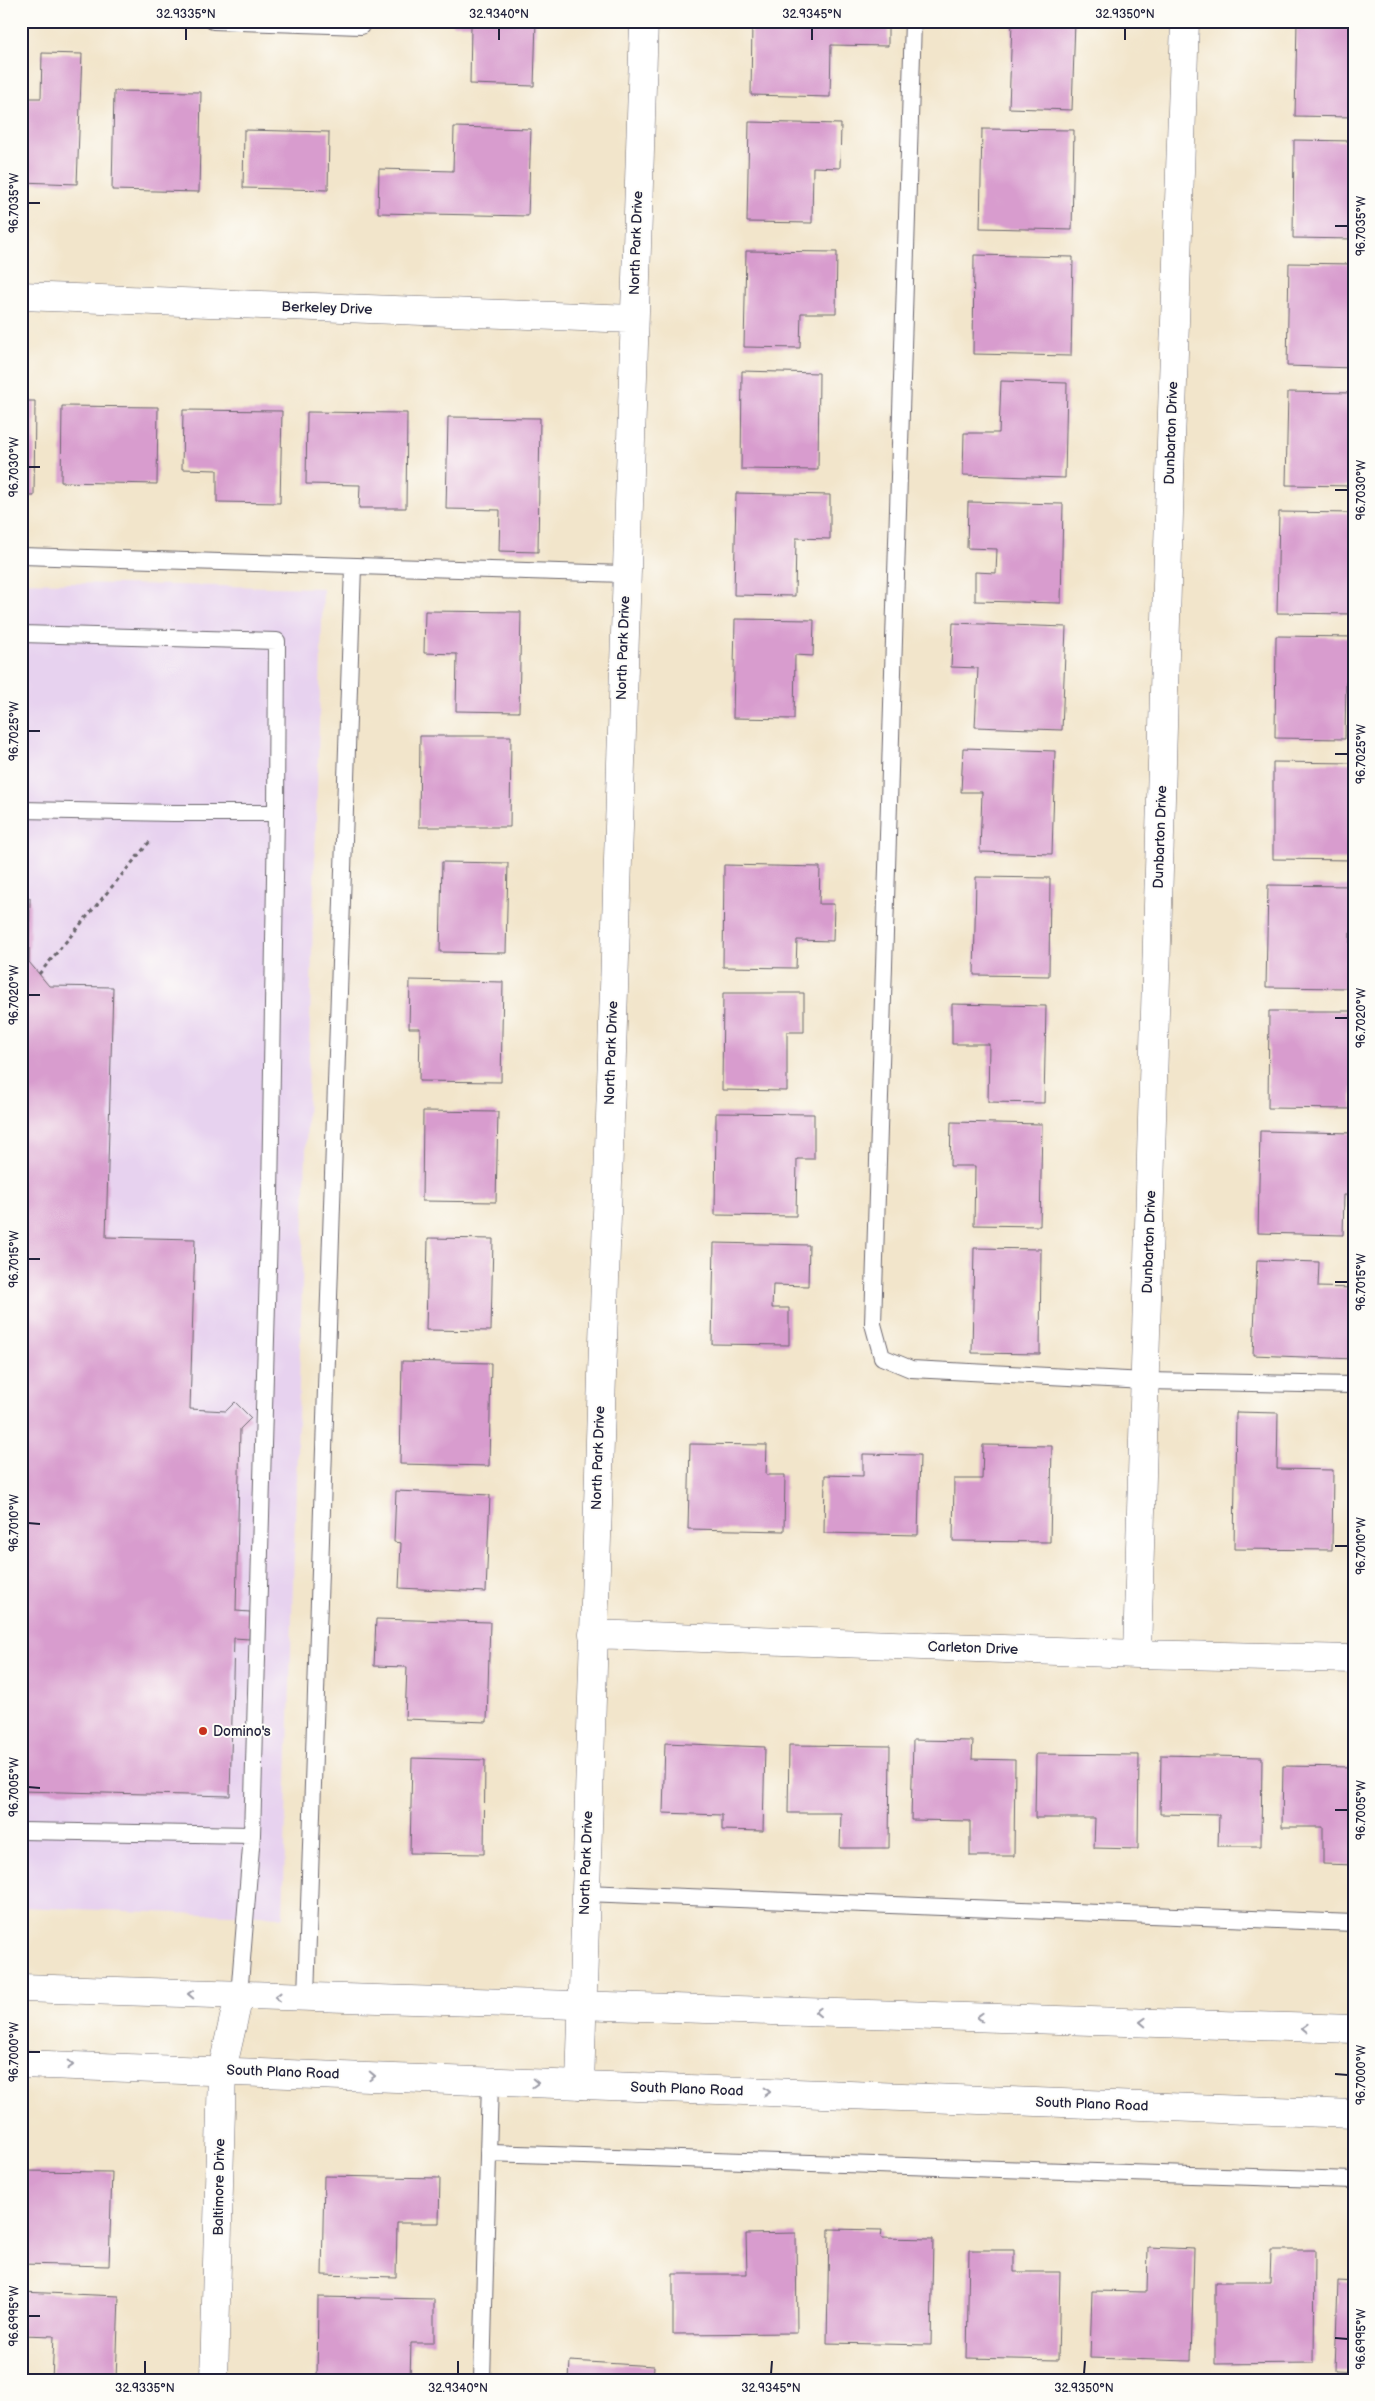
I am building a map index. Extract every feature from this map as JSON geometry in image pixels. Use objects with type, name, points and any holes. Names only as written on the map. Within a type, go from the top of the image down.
[{"type":"street","name":"North Park Drive","points":[[580,2085],[644,21]]},
{"type":"street","name":"Dunbarton Drive","points":[[1137,1654],[1146,1381],[1170,452],[1185,21]]},
{"type":"street","name":"Berkeley Drive","points":[[21,296],[634,319]]},
{"type":"street","name":"Carleton Drive","points":[[593,1634],[1137,1654],[1354,1659]]},
{"type":"street","points":[[21,1988],[1354,2029]]},
{"type":"street","name":"Baltimore Drive","points":[[214,2380],[222,2070],[239,1996]]},
{"type":"street","name":"South Plano Road","points":[[21,2064],[222,2070],[1354,2114]]},
{"type":"lane","points":[[213,21],[361,26],[363,21]]},
{"type":"lane","points":[[913,21],[873,1324],[882,1357],[911,1369],[1146,1381],[1354,1385]]},
{"type":"lane","points":[[21,556],[626,574]]},
{"type":"lane","points":[[306,1997],[353,566]]},
{"type":"lane","points":[[21,634],[277,641],[270,1198],[252,1835],[239,1996]]},
{"type":"lane","points":[[21,810],[276,813]]},
{"type":"lane","points":[[21,1831],[252,1835]]},
{"type":"lane","points":[[585,1893],[1354,1923]]},
{"type":"lane","points":[[482,2380],[490,2081]]},
{"type":"lane","points":[[488,2153],[1354,2180]]},
{"type":"path","points":[[39,974],[173,813]]},
{"type":"shaded area","points":[[21,582],[323,588],[283,1917],[21,1907]]},
{"type":"building","points":[[452,21],[536,21],[534,86],[470,84],[471,25],[452,25]]},
{"type":"building","points":[[752,21],[888,21],[888,46],[831,45],[830,97],[751,95]]},
{"type":"building","points":[[1012,21],[1075,21],[1072,110],[1009,108]]},
{"type":"building","points":[[1297,22],[1354,23],[1354,117],[1295,116]]},
{"type":"building","points":[[42,53],[82,54],[77,184],[21,182],[21,98],[41,98]]},
{"type":"building","points":[[114,91],[201,92],[199,192],[112,190]]},
{"type":"building","points":[[749,122],[841,124],[840,168],[813,167],[812,223],[747,222]]},
{"type":"building","points":[[454,127],[531,129],[528,216],[378,213],[379,169],[453,171]]},
{"type":"building","points":[[982,129],[1074,130],[1072,230],[980,228]]},
{"type":"building","points":[[244,130],[329,132],[328,190],[243,188]]},
{"type":"building","points":[[1294,140],[1354,141],[1354,239],[1293,238]]},
{"type":"building","points":[[746,251],[837,252],[836,313],[801,313],[800,348],[744,347]]},
{"type":"building","points":[[974,255],[1073,257],[1071,356],[973,354]]},
{"type":"building","points":[[1289,263],[1354,264],[1354,368],[1287,366]]},
{"type":"building","points":[[742,371],[819,373],[818,470],[741,469]]},
{"type":"building","points":[[1001,381],[1067,383],[1065,478],[963,475],[964,433],[999,433]]},
{"type":"building","points":[[1288,392],[1354,393],[1354,486],[1286,485]]},
{"type":"building","points":[[21,401],[35,401],[34,496],[21,496]]},
{"type":"building","points":[[62,406],[158,407],[157,484],[61,482]]},
{"type":"building","points":[[183,410],[282,411],[280,503],[217,502],[217,470],[182,469]]},
{"type":"building","points":[[307,412],[407,413],[406,508],[359,508],[360,485],[306,484]]},
{"type":"building","points":[[448,417],[540,418],[538,552],[499,551],[500,510],[446,509]]},
{"type":"building","points":[[736,493],[830,495],[830,539],[796,538],[795,596],[734,595]]},
{"type":"building","points":[[968,502],[1063,504],[1061,603],[975,601],[975,572],[996,573],[997,549],[967,548]]},
{"type":"building","points":[[1279,512],[1354,513],[1354,614],[1277,613]]},
{"type":"building","points":[[425,611],[521,612],[519,712],[456,711],[457,654],[424,653]]},
{"type":"building","points":[[735,619],[814,620],[813,656],[795,655],[794,719],[733,718]]},
{"type":"building","points":[[953,623],[1066,627],[1062,730],[975,727],[978,668],[951,667]]},
{"type":"building","points":[[1276,636],[1354,637],[1354,681],[1346,681],[1345,739],[1275,738]]},
{"type":"building","points":[[420,736],[511,736],[510,827],[419,827]]},
{"type":"building","points":[[963,748],[1055,751],[1052,854],[980,852],[982,792],[961,792]]},
{"type":"building","points":[[1273,762],[1354,763],[1353,860],[1273,859]]},
{"type":"building","points":[[442,862],[508,863],[506,953],[440,952]]},
{"type":"building","points":[[724,865],[820,867],[819,904],[834,904],[833,941],[797,940],[796,968],[723,967]]},
{"type":"building","points":[[976,877],[1050,878],[1049,976],[974,975]]},
{"type":"building","points":[[1268,885],[1354,886],[1354,933],[1350,933],[1349,988],[1266,987]]},
{"type":"building","points":[[21,898],[30,898],[29,962],[49,986],[113,987],[106,1237],[195,1239],[190,1409],[226,1411],[235,1402],[251,1418],[240,1429],[236,1611],[250,1612],[249,1639],[234,1638],[230,1796],[21,1791]]},
{"type":"building","points":[[410,980],[503,982],[501,1082],[419,1081],[420,1028],[409,1028]]},
{"type":"building","points":[[723,993],[804,993],[804,1032],[787,1032],[787,1091],[722,1090]]},
{"type":"building","points":[[952,1004],[1046,1006],[1044,1103],[988,1102],[989,1044],[952,1044]]},
{"type":"building","points":[[1269,1011],[1354,1011],[1352,1109],[1268,1108]]},
{"type":"building","points":[[423,1111],[498,1112],[496,1202],[422,1201]]},
{"type":"building","points":[[716,1113],[814,1114],[814,1159],[797,1159],[796,1216],[715,1215]]},
{"type":"building","points":[[951,1122],[1042,1124],[1040,1226],[974,1225],[975,1166],[950,1166]]},
{"type":"building","points":[[1260,1131],[1354,1133],[1354,1195],[1344,1195],[1343,1235],[1258,1233]]},
{"type":"building","points":[[428,1238],[493,1239],[491,1331],[426,1330]]},
{"type":"building","points":[[714,1243],[809,1245],[808,1286],[773,1285],[772,1308],[789,1308],[789,1345],[712,1344]]},
{"type":"building","points":[[974,1248],[1041,1249],[1040,1354],[972,1353]]},
{"type":"building","points":[[1257,1260],[1319,1262],[1318,1287],[1354,1288],[1354,1359],[1253,1355]]},
{"type":"building","points":[[402,1361],[491,1363],[489,1466],[400,1464]]},
{"type":"building","points":[[1236,1412],[1278,1413],[1277,1469],[1333,1470],[1332,1550],[1234,1549]]},
{"type":"building","points":[[690,1444],[767,1445],[766,1475],[785,1475],[784,1531],[688,1529]]},
{"type":"building","points":[[983,1445],[1052,1446],[1050,1542],[953,1541],[954,1479],[982,1479]]},
{"type":"building","points":[[863,1454],[920,1455],[918,1535],[824,1533],[825,1475],[863,1476]]},
{"type":"building","points":[[396,1491],[490,1495],[486,1592],[399,1588],[401,1543],[394,1542]]},
{"type":"building","points":[[376,1619],[490,1622],[487,1722],[405,1719],[407,1667],[374,1666]]},
{"type":"building","points":[[913,1740],[973,1741],[972,1759],[1015,1760],[1014,1856],[970,1856],[970,1821],[911,1820]]},
{"type":"building","points":[[665,1743],[765,1747],[763,1831],[722,1830],[722,1815],[663,1813]]},
{"type":"building","points":[[789,1745],[890,1746],[889,1848],[840,1848],[841,1813],[788,1813]]},
{"type":"building","points":[[1036,1754],[1139,1755],[1138,1849],[1094,1848],[1095,1818],[1035,1818]]},
{"type":"building","points":[[1161,1755],[1262,1757],[1261,1846],[1218,1846],[1219,1815],[1160,1814]]},
{"type":"building","points":[[412,1758],[485,1760],[484,1854],[410,1853]]},
{"type":"building","points":[[1283,1766],[1354,1767],[1354,1865],[1323,1864],[1323,1827],[1282,1827]]},
{"type":"building","points":[[21,2171],[112,2172],[109,2266],[21,2264]]},
{"type":"building","points":[[324,2176],[440,2178],[439,2223],[397,2223],[396,2277],[322,2275]]},
{"type":"building","points":[[829,2229],[882,2230],[881,2238],[933,2239],[931,2345],[827,2343]]},
{"type":"building","points":[[796,2233],[797,2333],[673,2334],[673,2274],[747,2274],[746,2234]]},
{"type":"building","points":[[1148,2247],[1194,2249],[1191,2361],[1090,2358],[1092,2291],[1147,2292]]},
{"type":"building","points":[[969,2250],[1014,2250],[1014,2272],[1060,2272],[1058,2360],[967,2358]]},
{"type":"building","points":[[1271,2250],[1315,2250],[1314,2363],[1215,2364],[1215,2282],[1270,2282]]},
{"type":"building","points":[[1338,2281],[1354,2282],[1354,2372],[1335,2371]]},
{"type":"building","points":[[21,2292],[119,2296],[116,2380],[52,2380],[54,2336],[21,2335]]},
{"type":"building","points":[[318,2297],[434,2299],[434,2343],[411,2343],[410,2380],[317,2380]]},
{"type":"building","points":[[570,2361],[654,2366],[653,2380],[569,2380]]},
{"type":"place","name":"Domino's","points":[[203,1731]]}]
